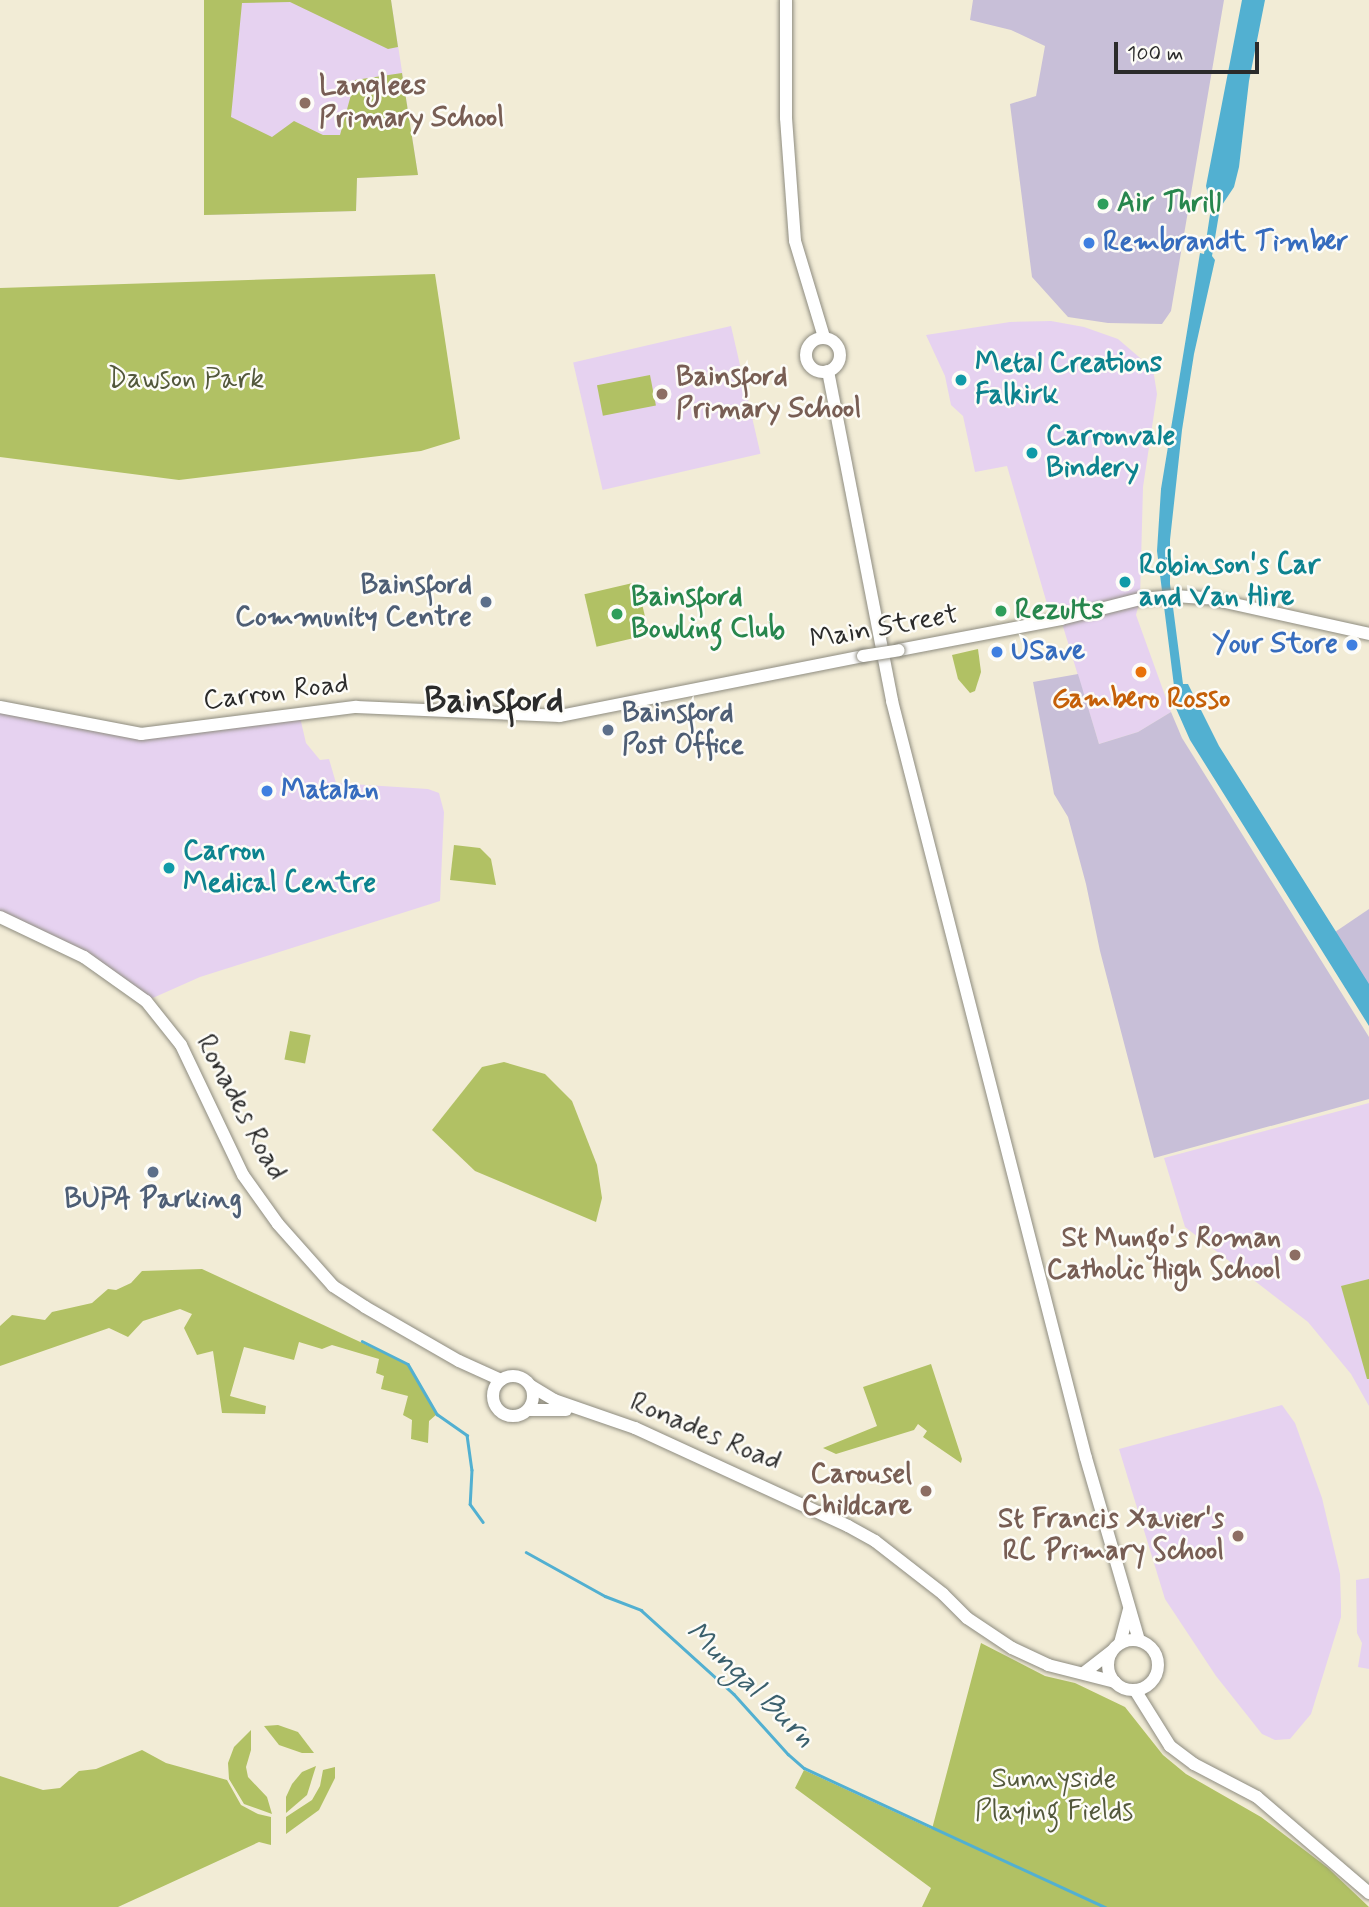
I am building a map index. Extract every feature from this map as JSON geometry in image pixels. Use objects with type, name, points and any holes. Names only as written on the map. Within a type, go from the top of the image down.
[{"type":"main road","points":[[786,0],[786,118],[795,241],[824,337]]},
{"type":"main road","points":[[824,337],[834,342],[839,351],[838,363],[828,371],[816,370],[806,357],[813,341],[824,337]]},
{"type":"main road","points":[[828,371],[892,701],[1086,1458],[1139,1640],[1154,1650],[1158,1659],[1158,1668],[1152,1682],[1150,1716]]},
{"type":"main road","name":"Main Street","points":[[560,716],[1161,597],[1207,598],[1369,634]]},
{"type":"main road","name":"Carron Road","points":[[0,707],[141,734],[356,707],[560,716]]},
{"type":"main road","name":"Ronades Road","points":[[0,917],[85,957],[146,1000],[181,1045],[243,1175],[306,1257],[333,1286],[497,1385]]},
{"type":"main road","points":[[517,1376],[531,1386],[533,1401],[528,1410],[519,1415],[500,1411],[493,1398],[497,1385],[517,1376]]},
{"type":"main road","name":"Ronades Road","points":[[531,1386],[554,1400],[635,1428],[705,1458],[848,1526],[875,1541],[943,1594],[967,1618],[1012,1648],[1048,1665],[1086,1672],[1115,1682]]},
{"type":"main road","name":"Ronades Road","points":[[528,1410],[551,1408],[588,1413]]},
{"type":"main road","points":[[1129,1608],[1108,1668],[1115,1682],[1135,1690],[1170,1746],[1194,1764],[1257,1797],[1369,1893]]},
{"type":"main road","points":[[1086,1672],[1116,1648],[1139,1640]]},
{"type":"main road","points":[[1135,1690],[1152,1682]]},
{"type":"shaded area","name":"Langlees Primary School","points":[[204,0],[391,0],[418,175],[357,178],[356,211],[204,215]]},
{"type":"shaded area","points":[[973,0],[1224,0],[1171,311],[1162,324],[1108,323],[1068,317],[1032,277],[1010,104],[1036,96],[1045,46],[1011,30],[970,20]]},
{"type":"shaded area","points":[[1051,321],[1084,327],[1118,339],[1153,369],[1157,394],[1143,487],[1140,599],[1136,615],[1171,712],[1138,732],[1099,744],[1061,620],[1052,621],[1007,466],[975,472],[963,416],[951,405],[945,376],[926,335],[1010,322]]},
{"type":"shaded area","name":"Bainsford Primary School","points":[[731,326],[760,454],[603,490],[573,362]]},
{"type":"shaded area","points":[[1078,674],[1099,744],[1138,732],[1171,712],[1182,738],[1369,1037],[1369,1099],[1154,1158],[1068,817],[1054,794],[1033,682]]},
{"type":"shaded area","points":[[0,707],[141,734],[299,713],[306,743],[320,760],[329,759],[336,783],[428,789],[439,793],[444,812],[440,901],[200,977],[146,1001],[116,977],[0,917]]},
{"type":"shaded area","points":[[1369,909],[1369,986],[1335,932]]},
{"type":"shaded area","name":"St Mungo's Roman Catholic High School","points":[[1369,1103],[1369,1406],[1351,1374],[1308,1322],[1185,1227],[1164,1158]]},
{"type":"shaded area","name":"St Francis Xavier's RC Primary School","points":[[1282,1405],[1295,1423],[1322,1498],[1340,1574],[1341,1617],[1311,1714],[1290,1739],[1275,1740],[1262,1734],[1216,1676],[1165,1599],[1119,1449]]},
{"type":"shaded area","points":[[1369,1578],[1369,1669],[1358,1667],[1362,1643],[1357,1633],[1356,1580]]},
{"type":"green space","name":"Langlees Primary School","points":[[204,0],[391,0],[398,47],[388,49],[290,2],[242,3],[231,117],[272,137],[294,121],[323,135],[340,135],[355,80],[402,73],[418,175],[357,178],[356,211],[204,215]]},
{"type":"green space","name":"Dawson Park","points":[[435,274],[460,439],[421,451],[179,480],[0,457],[0,288]]},
{"type":"green space","points":[[650,375],[656,405],[603,416],[597,385]]},
{"type":"green space","name":"Bainsford Bowling Club","points":[[637,582],[649,635],[597,647],[584,594]]},
{"type":"green space","points":[[978,649],[981,672],[975,691],[970,693],[958,679],[952,655]]},
{"type":"green space","points":[[454,845],[480,848],[491,859],[496,885],[450,880]]},
{"type":"green space","points":[[290,1031],[311,1035],[305,1063],[284,1059]]},
{"type":"green space","points":[[504,1062],[545,1074],[572,1101],[597,1165],[602,1198],[596,1222],[475,1171],[432,1130],[482,1067]]},
{"type":"green space","points":[[202,1269],[408,1364],[437,1414],[429,1421],[428,1443],[411,1439],[412,1420],[403,1415],[408,1396],[381,1389],[384,1376],[376,1373],[379,1359],[332,1345],[322,1349],[299,1342],[294,1360],[244,1347],[230,1396],[266,1406],[265,1414],[222,1413],[213,1351],[197,1355],[184,1328],[192,1314],[180,1309],[143,1321],[128,1337],[109,1328],[0,1366],[0,1326],[12,1315],[45,1320],[52,1312],[92,1303],[108,1289],[116,1290],[131,1283],[142,1271]]},
{"type":"green space","points":[[1369,1279],[1369,1379],[1367,1379],[1341,1286]]},
{"type":"green space","points":[[931,1364],[962,1459],[961,1463],[923,1437],[927,1431],[918,1424],[914,1430],[836,1454],[823,1448],[877,1426],[863,1387]]},
{"type":"green space","name":"Sunnyside Playing Fields","points":[[981,1643],[1045,1676],[1075,1683],[1125,1707],[1163,1755],[1186,1774],[1261,1817],[1328,1868],[1369,1907],[922,1907],[931,1888],[795,1788],[804,1770],[932,1829]]},
{"type":"green space","points":[[278,1725],[298,1732],[314,1753],[302,1753],[279,1745],[264,1726]]},
{"type":"green space","points":[[251,1730],[251,1750],[246,1767],[248,1777],[267,1797],[272,1814],[244,1804],[229,1779],[228,1763],[234,1747]]},
{"type":"green space","points":[[142,1750],[166,1763],[227,1780],[241,1805],[271,1817],[271,1845],[259,1842],[118,1907],[0,1907],[0,1776],[43,1790],[60,1788],[79,1771],[96,1769]]},
{"type":"green space","points":[[316,1766],[307,1795],[286,1813],[286,1797],[292,1784],[302,1772]]},
{"type":"green space","points":[[335,1767],[335,1778],[319,1810],[286,1834],[286,1817],[312,1800],[320,1786],[323,1770]]},
{"type":"water","points":[[1242,0],[1265,0],[1249,81],[1239,167],[1234,187],[1220,208],[1212,256],[1215,260],[1194,354],[1182,430],[1170,540],[1170,584],[1183,684],[1188,684],[1219,746],[1369,984],[1369,1026],[1190,740],[1167,688],[1174,686],[1157,551],[1161,489],[1200,253],[1204,254],[1211,208],[1206,186]]},
{"type":"waterway","name":"Mungal Burn","points":[[362,1341],[408,1364],[437,1414],[467,1435],[472,1470],[470,1504],[483,1522]]},
{"type":"waterway","name":"Mungal Burn","points":[[526,1552],[605,1596],[641,1610],[734,1694],[804,1768],[1105,1907]]},
{"type":"place","name":"Langlees Primary School","points":[[305,103]]},
{"type":"place","name":"Air Thrill","points":[[1103,204]]},
{"type":"place","name":"Rembrandt Timber","points":[[1089,243]]},
{"type":"place","name":"Metal Creations Falkirk","points":[[961,380]]},
{"type":"place","name":"Bainsford Primary School","points":[[662,394]]},
{"type":"place","name":"Carronvale Bindery","points":[[1032,453]]},
{"type":"place","name":"Robinson's Car and Van Hire","points":[[1125,582]]},
{"type":"place","name":"Bainsford Community Centre","points":[[486,602]]},
{"type":"place","name":"Rezults","points":[[1001,611]]},
{"type":"place","name":"Bainsford Bowling Club","points":[[617,614]]},
{"type":"place","name":"Your Store","points":[[1352,645]]},
{"type":"place","name":"USave","points":[[997,652]]},
{"type":"place","name":"Gambero Rosso","points":[[1141,672]]},
{"type":"place","name":"Bainsford Post Office","points":[[608,730]]},
{"type":"place","name":"Matalan","points":[[267,791]]},
{"type":"place","name":"Carron Medical Centre","points":[[169,868]]},
{"type":"place","name":"BUPA Parking","points":[[153,1172]]},
{"type":"place","name":"St Mungo's Roman Catholic High School","points":[[1295,1255]]},
{"type":"place","name":"Carousel Childcare","points":[[926,1491]]},
{"type":"place","name":"St Francis Xavier's RC Primary School","points":[[1238,1536]]},
{"type":"district","name":"Bainsford","points":[[494,701]]}]
